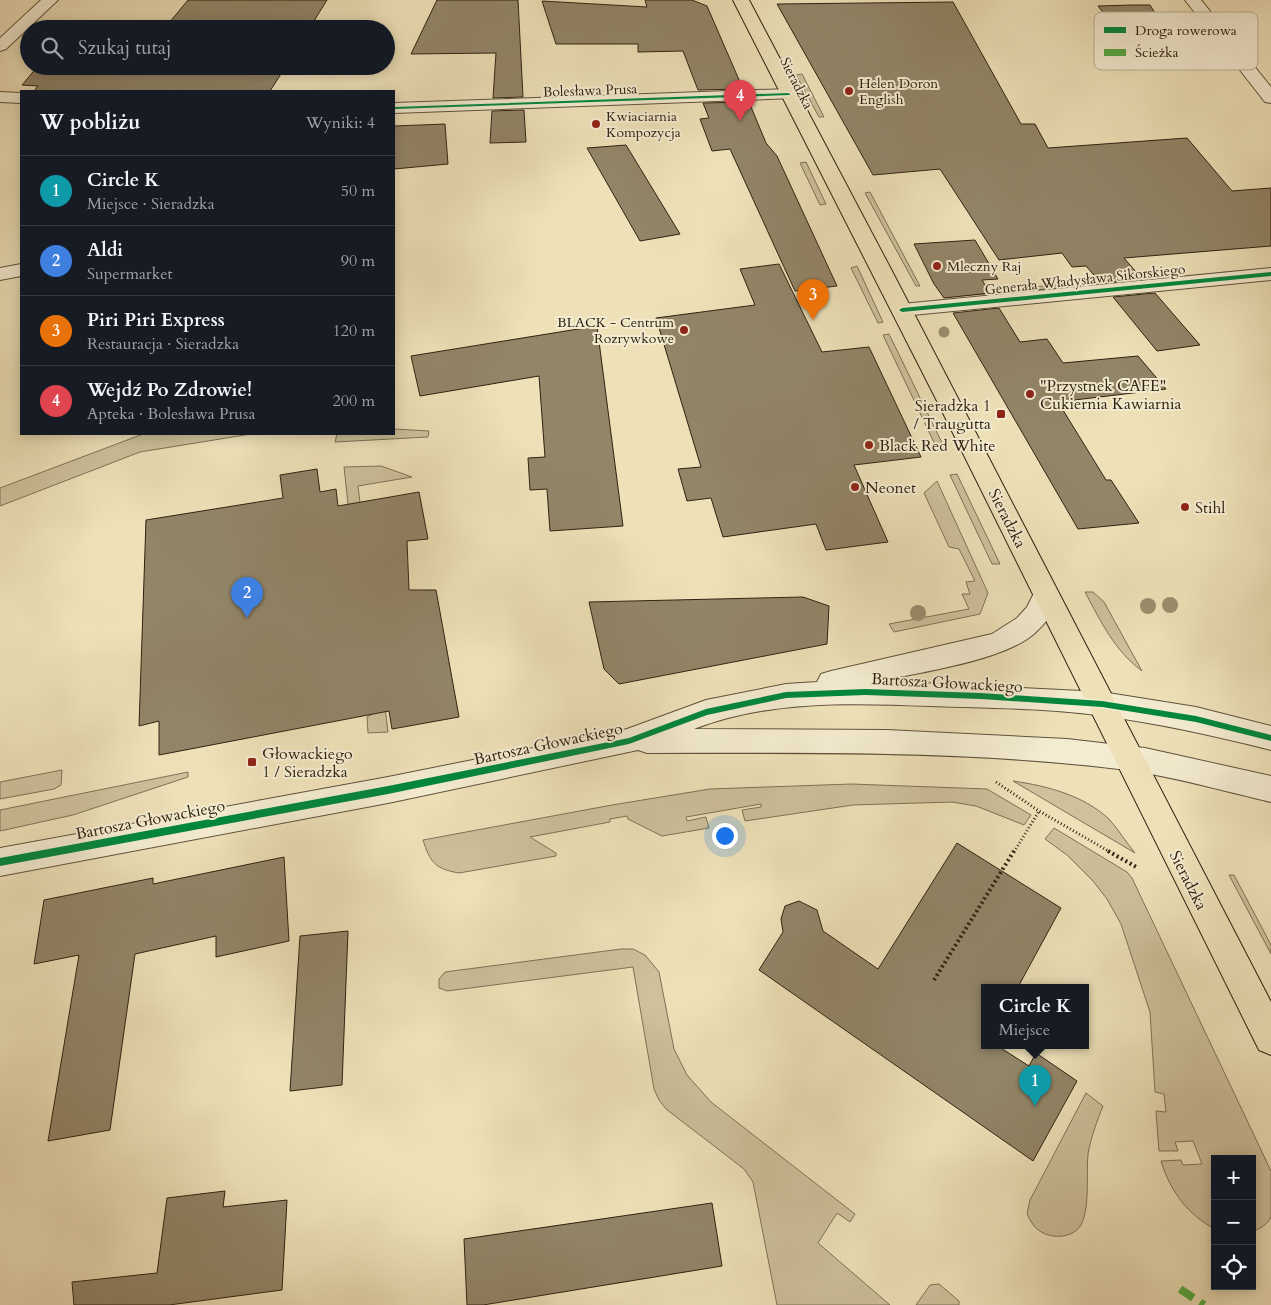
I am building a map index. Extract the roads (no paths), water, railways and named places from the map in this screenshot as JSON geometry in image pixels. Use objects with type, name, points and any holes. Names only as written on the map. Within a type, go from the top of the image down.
[{"type":"main road","name":"Sieradzka","points":[[740,0],[902,310],[1271,1038]]},
{"type":"street","points":[[28,20],[50,0]]},
{"type":"street","points":[[1193,0],[1203,12]]},
{"type":"street","points":[[0,46],[20,28]]},
{"type":"street","points":[[1249,70],[1271,98]]},
{"type":"street","name":"Bolesława Prusa","points":[[395,108],[788,94]]},
{"type":"street","points":[[0,97],[20,98]]},
{"type":"street","points":[[0,274],[20,270]]},
{"type":"street","name":"Generała Władysława Sikorskiego","points":[[902,310],[1271,274]]},
{"type":"street","points":[[786,695],[857,675],[998,643],[1027,625],[1038,613],[1046,594]]},
{"type":"street","name":"Bartosza Głowackiego","points":[[0,862],[397,788],[629,741],[706,712],[786,695],[865,692],[981,696],[1102,704],[1196,720],[1271,738]]},
{"type":"street","name":"Bartosza Głowackiego","points":[[629,741],[857,740],[953,743],[1128,758],[1271,789]]},
{"type":"place","name":"Helen Doron English","points":[[849,91]]},
{"type":"place","name":"Wejdź Po Zdrowie!","points":[[740,121]]},
{"type":"place","name":"Kwiaciarnia Kompozycja","points":[[596,124]]},
{"type":"place","name":"Mleczny Raj","points":[[937,266]]},
{"type":"place","name":"Piri Piri Express","points":[[813,320]]},
{"type":"place","name":"BLACK - Centrum Rozrywkowe","points":[[684,330]]},
{"type":"place","name":"\"Przystnek CAFE\" Cukiernia Kawiarnia","points":[[1030,394]]},
{"type":"place","name":"Sieradzka 1 / Traugutta","points":[[1001,414]]},
{"type":"place","name":"Black Red White","points":[[869,445]]},
{"type":"place","name":"Neonet","points":[[855,487]]},
{"type":"place","name":"Stihl","points":[[1185,507]]},
{"type":"place","name":"Aldi","points":[[247,618]]},
{"type":"place","name":"Głowackiego 1 / Sieradzka","points":[[252,762]]},
{"type":"place","name":"Circle K","points":[[1035,1106]]}]
